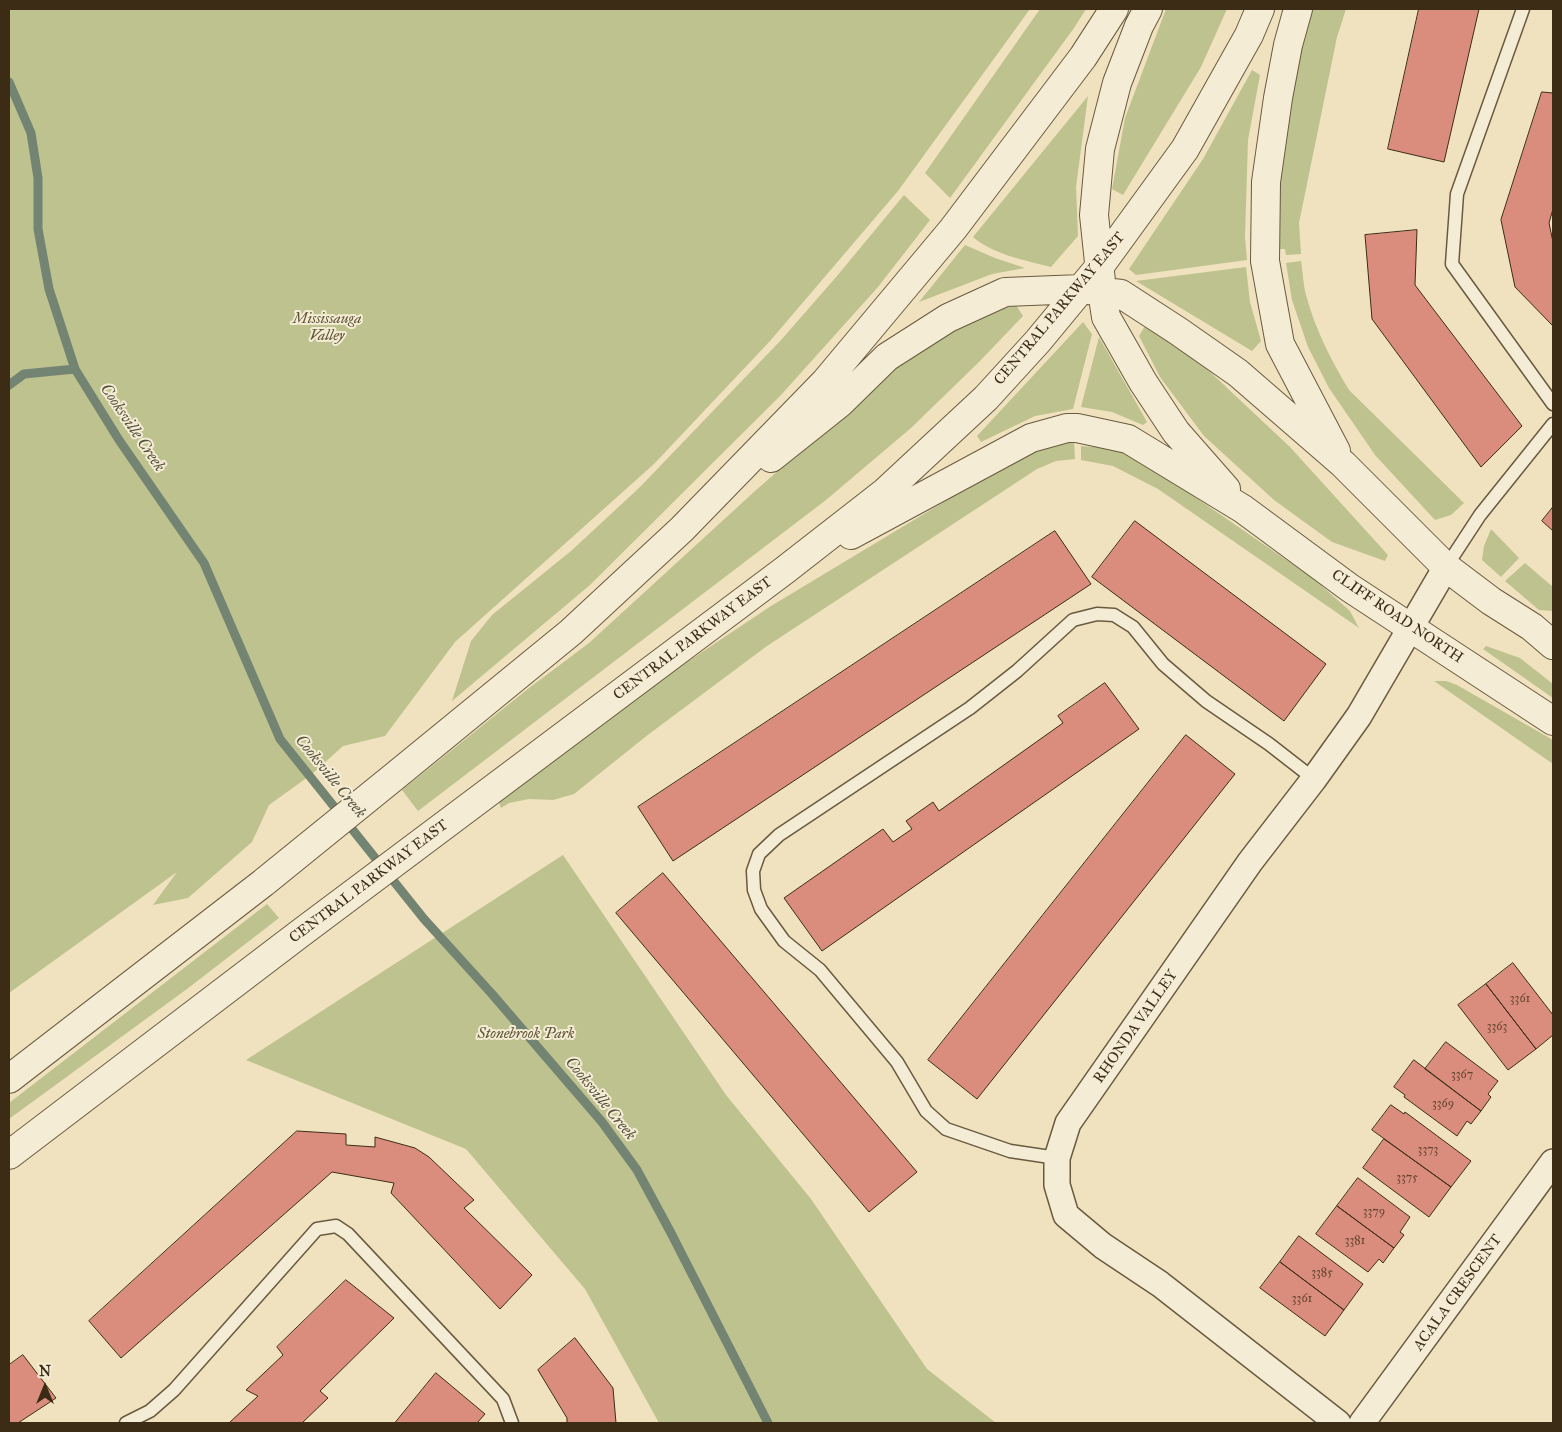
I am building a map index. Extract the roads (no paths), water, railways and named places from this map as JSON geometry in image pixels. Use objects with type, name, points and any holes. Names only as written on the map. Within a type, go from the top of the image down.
[{"type":"street","points":[[9,1079],[263,883],[395,776],[571,632],[682,529],[824,382],[952,229],[1083,56],[1114,9]]},
{"type":"street","points":[[1148,9],[1139,26],[1117,83],[1100,149],[1094,215],[1094,282],[1106,317],[1142,382],[1176,432],[1243,509]]},
{"type":"street","name":"CENTRAL PARKWAY EAST","points":[[9,1156],[298,935],[786,570],[885,492],[986,398],[1094,282],[1184,149],[1249,35],[1260,9]]},
{"type":"street","points":[[1298,9],[1281,81],[1266,182],[1265,261],[1280,344],[1343,464]]},
{"type":"street","points":[[682,529],[840,403],[887,357],[948,318],[1005,292],[1094,282],[1121,294],[1238,373],[1343,464],[1446,567],[1491,601],[1532,627],[1553,645]]},
{"type":"street","points":[[786,570],[1031,438],[1067,428],[1077,428],[1128,439],[1243,509]]},
{"type":"street","name":"CLIFF ROAD NORTH","points":[[1243,509],[1350,588],[1411,626],[1553,721]]},
{"type":"street","name":"RHONDA VALLEY","points":[[1338,1423],[1160,1284],[1104,1246],[1066,1215],[1057,1185],[1057,1158],[1068,1123],[1250,862],[1360,716],[1446,567]]},
{"type":"street","name":"ACALA CRESCENT","points":[[1362,1423],[1553,1162]]},
{"type":"lane","points":[[1523,9],[1457,194],[1452,264],[1553,404]]},
{"type":"lane","points":[[1446,567],[1480,515],[1553,424]]},
{"type":"lane","points":[[1057,1158],[1010,1151],[946,1129],[926,1111],[897,1062],[820,970],[784,941],[762,909],[754,890],[753,871],[759,854],[779,836],[970,708],[1017,671],[1073,620],[1097,614],[1114,616],[1133,627],[1163,664],[1206,701],[1269,744],[1314,779]]},
{"type":"lane","points":[[126,1423],[150,1411],[174,1390],[317,1229],[336,1226],[348,1234],[503,1399],[512,1423]]},
{"type":"waterway","name":"Cooksville Creek","points":[[9,82],[31,133],[38,178],[38,229],[49,289],[75,369],[119,440],[204,563],[280,739],[424,919],[492,994],[602,1122],[637,1170],[768,1423]]},
{"type":"waterway","points":[[9,385],[24,374],[75,369]]},
{"type":"park label","name":"Mississauga Valley","points":[[327,328]]},
{"type":"park label","name":"Stonebrook Park","points":[[526,1034]]}]
